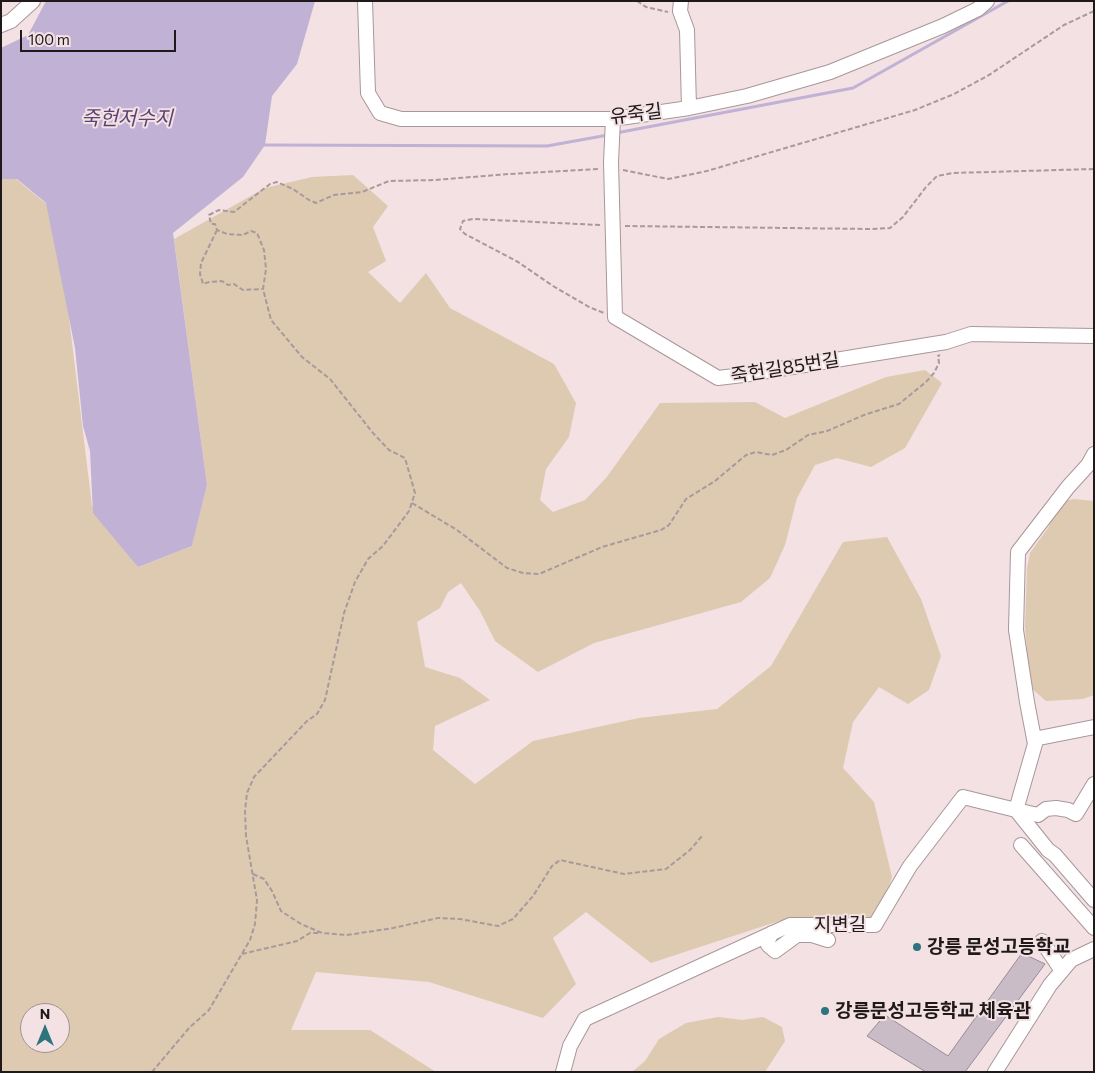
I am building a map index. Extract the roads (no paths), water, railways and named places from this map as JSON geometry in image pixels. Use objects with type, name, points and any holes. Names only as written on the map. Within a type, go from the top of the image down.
[{"type":"street","points":[[1,25],[11,21],[33,1]]},
{"type":"street","name":"유죽길","points":[[365,1],[368,94],[380,113],[401,119],[494,118],[613,125],[747,96],[830,72],[943,26],[978,9],[987,1]]},
{"type":"street","points":[[681,1],[680,11],[687,30],[689,108]]},
{"type":"street","name":"죽헌길85번길","points":[[613,125],[612,226],[615,317],[718,378],[946,342],[971,334],[1094,336]]},
{"type":"street","points":[[1016,810],[1035,744],[1026,702],[1016,630],[1018,552],[1068,487],[1088,465],[1094,454]]},
{"type":"street","points":[[1034,739],[1094,727]]},
{"type":"street","points":[[1016,810],[1038,815],[1046,809],[1056,808],[1068,810],[1076,814],[1094,784]]},
{"type":"street","name":"지변길","points":[[563,1072],[570,1046],[585,1019],[790,925],[875,925],[910,866],[963,797],[1016,810]]},
{"type":"street","points":[[1016,810],[1048,850],[1055,855],[1094,900]]},
{"type":"street","points":[[1021,845],[1094,928]]},
{"type":"street","points":[[772,933],[768,940],[768,946],[775,951],[798,935],[812,935],[828,940]]},
{"type":"street","points":[[1042,941],[1062,971]]},
{"type":"street","points":[[995,1072],[1050,985],[1072,960],[1094,949]]},
{"type":"water","name":"죽헌저수지","points":[[46,1],[315,1],[297,64],[272,96],[265,145],[243,177],[173,233],[207,485],[192,546],[138,567],[93,513],[90,451],[83,426],[75,348],[46,203],[17,179],[1,179],[1,48],[28,35]]},
{"type":"waterway","points":[[616,133],[853,88],[1008,1]]},
{"type":"waterway","points":[[265,145],[547,146],[608,135]]},
{"type":"place","name":"강릉 문성고등학교","points":[[917,947]]},
{"type":"place","name":"강릉문성고등학교 체육관","points":[[825,1011]]}]
